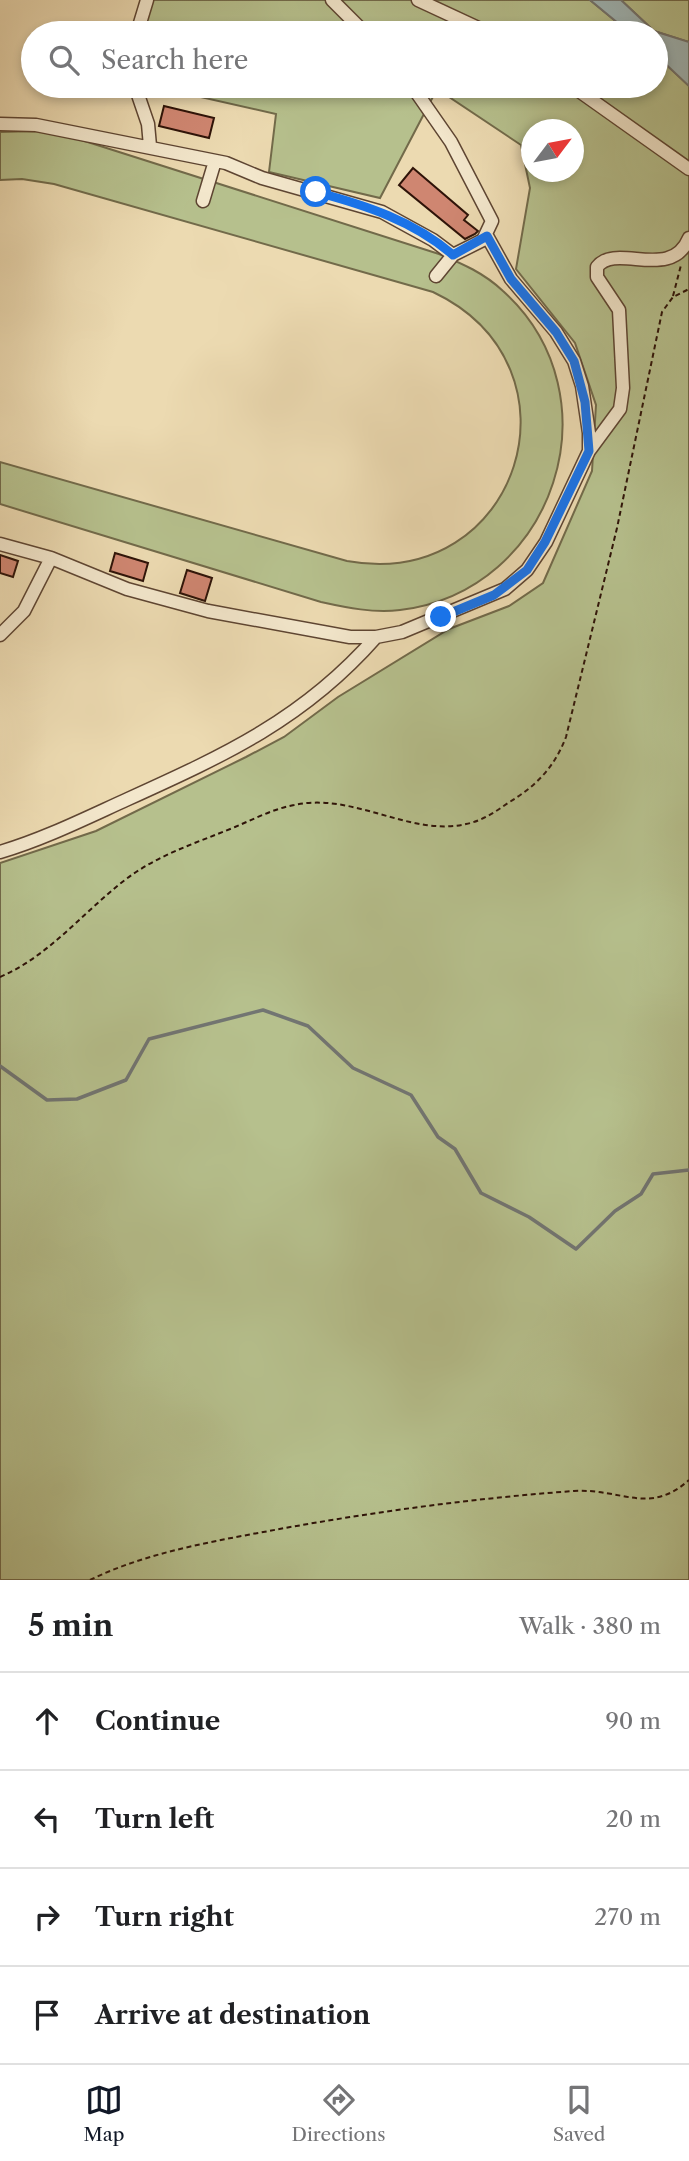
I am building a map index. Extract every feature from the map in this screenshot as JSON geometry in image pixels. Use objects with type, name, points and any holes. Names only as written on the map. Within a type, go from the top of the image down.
[{"type":"street","points":[[140,21],[147,0]]},
{"type":"street","points":[[332,0],[353,21]]},
{"type":"street","points":[[418,0],[463,21]]},
{"type":"street","points":[[139,98],[148,124],[150,146]]},
{"type":"street","points":[[420,98],[451,142],[489,211],[492,225],[487,236],[453,255],[436,276]]},
{"type":"street","points":[[589,98],[689,169]]},
{"type":"street","points":[[0,124],[36,125],[215,161],[382,212],[433,240],[453,255]]},
{"type":"street","points":[[204,201],[215,161]]},
{"type":"street","points":[[487,236],[511,279],[556,332],[574,361],[585,402],[589,451]]},
{"type":"street","points":[[0,544],[51,558],[108,583],[208,611],[350,637],[376,637],[402,632],[465,608],[515,582],[540,553],[589,451],[620,409],[623,388],[619,310],[597,276],[597,267],[610,259],[657,261],[687,243]]},
{"type":"street","points":[[0,635],[24,611],[51,558]]},
{"type":"street","points":[[0,852],[83,820],[270,729],[334,681],[376,637]]},
{"type":"path","points":[[0,977],[32,961],[122,882],[169,851],[262,815],[321,800],[440,827],[466,824],[485,818],[547,775],[557,761],[566,737],[617,528],[662,312],[673,297],[687,243]]},
{"type":"path","points":[[673,297],[689,289]]},
{"type":"path","points":[[90,1580],[209,1541],[327,1519],[389,1509],[587,1490],[660,1500],[673,1494],[689,1480]]},
{"type":"green space","points":[[150,0],[590,0],[615,21],[144,21]]},
{"type":"green space","points":[[621,0],[689,0],[689,42],[668,35],[668,21],[643,21]]},
{"type":"green space","points":[[668,66],[689,86],[689,1580],[0,1580],[0,863],[96,831],[246,757],[284,737],[338,697],[449,629],[509,606],[543,583],[592,471],[596,405],[575,343],[516,269],[530,188],[529,182],[584,182],[584,119],[521,119],[521,145],[450,98],[668,98]]},
{"type":"green space","points":[[205,98],[432,98],[380,198],[269,172],[276,114]]},
{"type":"green space","points":[[36,131],[72,137],[439,254],[481,274],[503,291],[538,334],[558,382],[562,433],[553,483],[531,528],[498,567],[454,595],[400,610],[360,609],[321,602],[0,504],[0,462],[347,561],[407,561],[455,543],[491,509],[514,466],[521,418],[510,370],[482,326],[433,292],[54,184],[22,179],[0,180],[0,132]]},
{"type":"water","points":[[590,0],[621,0],[643,21],[615,21]]},
{"type":"water","points":[[668,35],[689,42],[689,86],[668,66]]},
{"type":"building","points":[[164,106],[214,118],[209,138],[159,126]]},
{"type":"building","points":[[413,168],[468,215],[464,220],[478,231],[475,234],[465,239],[399,185]]},
{"type":"building","points":[[115,553],[148,563],[143,581],[110,571]]},
{"type":"building","points":[[0,555],[18,561],[13,577],[0,573]]},
{"type":"building","points":[[187,570],[212,578],[205,601],[180,593]]},
{"type":"waterway","points":[[0,1066],[47,1100],[77,1099],[126,1080],[149,1039],[263,1010],[308,1026],[353,1068],[411,1095],[438,1137],[455,1149],[481,1193],[529,1217],[576,1249],[615,1211],[641,1194],[653,1174],[689,1170]]},
{"type":"route","points":[[316,192],[382,212],[433,240],[453,255],[479,243],[487,236],[511,279],[556,332],[570,354],[583,386],[589,451],[540,553],[521,577],[505,589],[441,617]]}]
